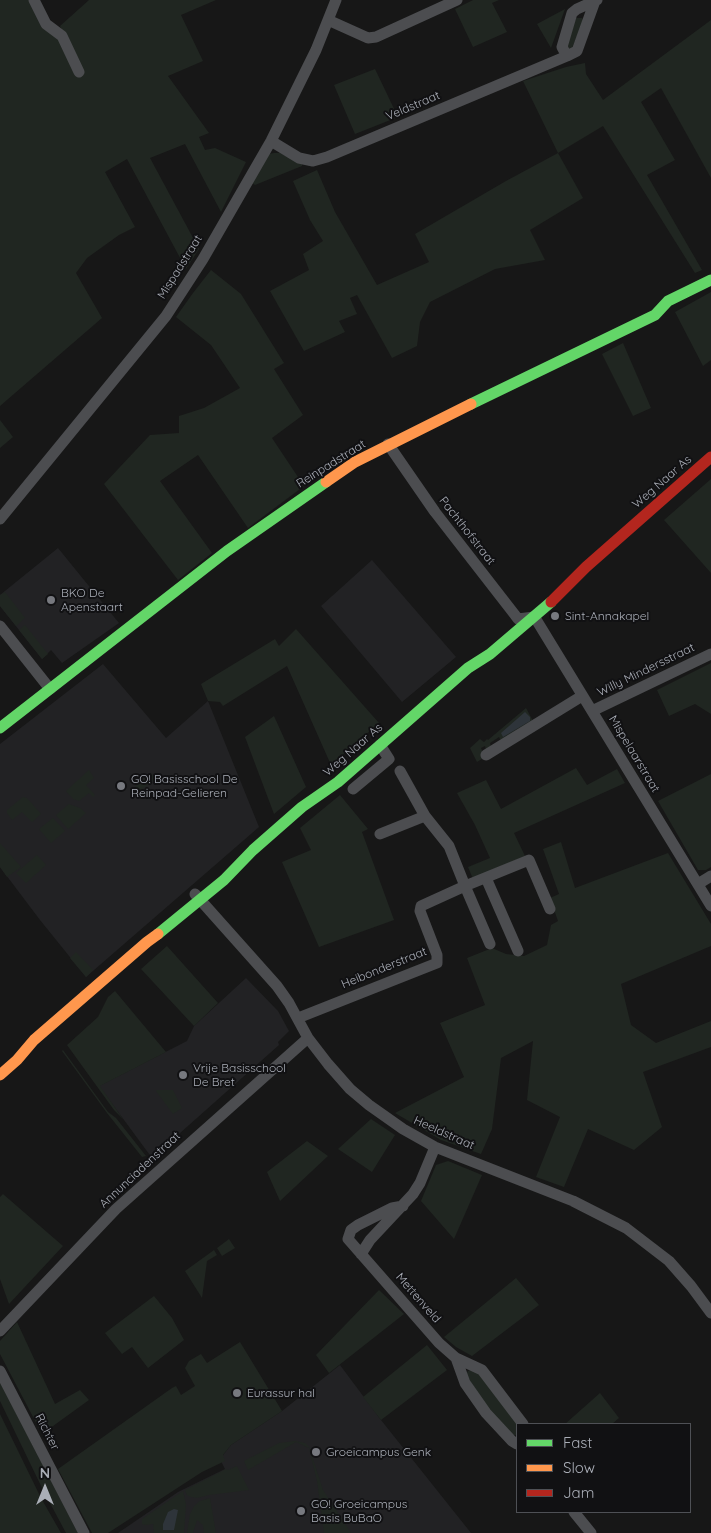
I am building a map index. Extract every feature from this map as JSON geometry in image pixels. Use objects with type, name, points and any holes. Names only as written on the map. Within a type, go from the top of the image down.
[{"type":"main road","name":"Reinpadstraat","points":[[0,728],[270,520],[355,462],[388,444],[655,315],[668,301],[711,280]]},
{"type":"main road","name":"Weg Naar As","points":[[468,668],[490,654],[554,600],[586,567],[711,457]]},
{"type":"main road","name":"Weg Naar As","points":[[0,1076],[34,1040],[146,942],[163,922],[198,897],[232,862],[253,850],[302,807],[338,782],[468,668],[485,648],[550,591],[586,567]]},
{"type":"main road","name":"Weg Naar As","points":[[0,1063],[34,1040]]},
{"type":"street","name":"Mispadstraat","points":[[0,519],[166,316],[203,259],[271,141],[316,50],[336,0]]},
{"type":"street","points":[[328,20],[368,38],[376,37],[457,0]]},
{"type":"street","name":"Veldstraat","points":[[271,141],[298,158],[313,161],[327,157],[567,56],[578,51],[596,1],[574,4],[562,46],[567,56]]},
{"type":"street","points":[[35,3],[46,24],[62,36],[79,72]]},
{"type":"street","name":"Pachthofstraat","points":[[388,444],[435,512],[518,619]]},
{"type":"street","points":[[518,619],[534,617]]},
{"type":"street","name":"Mispelaarstraat","points":[[534,617],[711,906]]},
{"type":"street","points":[[0,626],[50,688]]},
{"type":"street","name":"Willy Mindersstraat","points":[[592,711],[711,654]]},
{"type":"street","points":[[486,755],[582,696]]},
{"type":"street","points":[[353,789],[389,759],[380,745]]},
{"type":"street","points":[[400,771],[425,816],[448,846],[490,944]]},
{"type":"street","points":[[380,834],[425,816]]},
{"type":"street","points":[[465,886],[529,860],[550,909]]},
{"type":"street","points":[[698,884],[711,876]]},
{"type":"street","points":[[486,878],[518,951]]},
{"type":"street","name":"Heibonderstraat","points":[[298,1018],[437,963],[437,955],[420,911],[421,906],[465,886]]},
{"type":"street","name":"Heeldstraat","points":[[198,897],[277,986],[298,1018],[308,1038],[328,1064],[350,1089],[369,1105],[403,1130],[435,1147],[573,1201],[626,1228],[669,1262],[691,1286],[711,1313]]},
{"type":"street","name":"Annunciadenstraat","points":[[0,1331],[116,1209],[308,1038]]},
{"type":"street","points":[[361,1254],[370,1240],[413,1194],[420,1183],[435,1147]]},
{"type":"street","name":"Mettenveld","points":[[403,1206],[392,1208],[351,1230],[348,1239],[439,1343],[456,1358],[482,1370],[522,1423]]},
{"type":"street","name":"Mettenveld","points":[[456,1358],[465,1382],[486,1413],[516,1443]]},
{"type":"street","name":"Richter","points":[[0,1371],[84,1533]]},
{"type":"street","points":[[575,1513],[592,1533]]},
{"type":"shaded area","points":[[0,0],[30,0],[60,37],[82,74],[60,26],[89,0],[216,0],[181,15],[203,61],[168,76],[209,133],[199,137],[205,150],[215,148],[246,162],[221,212],[185,144],[150,158],[199,249],[186,269],[127,159],[105,172],[135,227],[119,235],[87,258],[76,273],[102,318],[0,406]]},
{"type":"shaded area","points":[[473,0],[499,0],[492,3],[507,32],[473,47],[455,9]]},
{"type":"shaded area","points":[[565,9],[551,48],[537,24]]},
{"type":"shaded area","points":[[576,18],[582,18],[584,21],[571,50],[567,46]]},
{"type":"shaded area","points":[[711,20],[711,178],[661,88],[641,102],[675,160],[647,175],[702,270],[695,273],[603,126],[558,153],[523,81],[585,63],[586,74],[603,100]]},
{"type":"shaded area","points":[[375,69],[398,117],[355,134],[334,85]]},
{"type":"shaded area","points":[[280,153],[302,164],[302,166],[255,185],[252,183],[268,154]]},
{"type":"shaded area","points":[[558,153],[583,198],[530,230],[545,260],[495,269],[430,302],[420,322],[417,346],[392,358],[357,295],[350,298],[357,314],[339,321],[345,332],[304,351],[270,291],[309,270],[303,254],[323,241],[310,220],[293,181],[317,170],[335,212],[377,285],[429,262],[415,234]]},
{"type":"shaded area","points":[[211,270],[241,294],[284,363],[274,369],[303,415],[272,438],[304,486],[248,528],[198,455],[160,481],[212,553],[178,580],[104,484],[150,435],[179,433],[179,416],[204,408],[240,388],[211,345],[176,317]]},
{"type":"shaded area","points":[[711,292],[711,360],[703,366],[675,312]]},
{"type":"shaded area","points":[[623,343],[651,408],[633,416],[602,354]]},
{"type":"shaded area","points":[[0,420],[13,437],[0,448]]},
{"type":"shaded area","points":[[711,479],[711,573],[664,520]]},
{"type":"shaded area","name":"BKO De Apenstaart","points":[[58,548],[119,623],[62,663],[51,650],[42,659],[0,606],[0,595]]},
{"type":"shaded area","points":[[372,560],[456,657],[402,702],[321,606]]},
{"type":"shaded area","points":[[5,592],[25,618],[16,626],[0,606],[0,595]]},
{"type":"shaded area","points":[[25,625],[48,654],[42,659],[19,630]]},
{"type":"shaded area","points":[[296,629],[379,723],[331,765],[287,666],[223,706],[220,702],[208,701],[201,684],[275,639],[279,646]]},
{"type":"shaded area","points":[[711,663],[711,714],[695,704],[669,716],[657,690]]},
{"type":"shaded area","name":"GO! Basisschool De Reinpad-Gelieren","points":[[103,664],[166,738],[208,701],[259,827],[86,977],[0,867],[0,744]]},
{"type":"shaded area","points":[[526,708],[533,721],[501,741],[499,737],[490,743],[491,747],[486,750],[485,746],[481,748],[485,757],[477,762],[470,748],[480,739],[484,742],[488,740]]},
{"type":"shaded area","points":[[525,712],[530,717],[530,721],[503,737],[501,733]]},
{"type":"shaded area","points":[[274,716],[306,787],[274,814],[245,737]]},
{"type":"shaded area","points":[[576,768],[587,785],[617,769],[625,783],[514,833],[525,856],[473,879],[468,867],[490,858],[475,825],[457,793],[486,780],[501,809]]},
{"type":"shaded area","points":[[89,770],[94,778],[86,785],[95,795],[93,797],[89,793],[79,801],[73,799],[66,791]]},
{"type":"shaded area","points":[[151,773],[156,778],[134,796],[130,791]]},
{"type":"shaded area","points":[[711,774],[711,867],[706,870],[698,870],[658,801]]},
{"type":"shaded area","points":[[340,795],[368,829],[362,832],[394,920],[319,947],[282,862],[311,850],[300,828]]},
{"type":"shaded area","points":[[23,797],[27,798],[41,814],[32,822],[22,812],[12,820],[7,813],[7,810]]},
{"type":"shaded area","points":[[69,804],[80,808],[86,813],[68,829],[56,815]]},
{"type":"shaded area","points":[[53,818],[65,831],[51,843],[39,829]]},
{"type":"shaded area","points":[[561,842],[575,888],[668,853],[711,924],[711,946],[621,984],[631,1025],[656,1043],[711,1021],[711,1047],[643,1072],[662,1127],[634,1150],[588,1129],[564,1187],[536,1177],[560,1117],[527,1100],[533,1041],[501,1058],[492,1129],[481,1154],[441,1140],[395,1113],[464,1077],[440,1023],[485,1005],[467,958],[492,948],[506,954],[524,956],[547,945],[551,925],[558,921],[550,898],[559,894],[543,849]]},
{"type":"shaded area","points":[[0,843],[21,867],[7,877],[0,867]]},
{"type":"shaded area","points":[[37,855],[46,865],[26,883],[16,873]]},
{"type":"shaded area","points":[[167,946],[218,1003],[194,1026],[141,969]]},
{"type":"shaded area","points":[[76,952],[93,970],[86,977],[70,958]]},
{"type":"shaded area","name":"Vrije Basisschool De Bret","points":[[246,978],[278,1011],[289,1031],[278,1042],[279,1045],[152,1158],[99,1086],[187,1041],[194,1026]]},
{"type":"shaded area","points":[[115,991],[166,1052],[100,1086],[123,1119],[114,1110],[67,1045],[98,1017],[108,997]]},
{"type":"shaded area","points":[[63,1050],[108,1112],[116,1118],[146,1156],[142,1157],[107,1113]]},
{"type":"shaded area","points":[[157,1090],[173,1090],[182,1108],[173,1114]]},
{"type":"shaded area","points":[[371,1119],[395,1135],[372,1172],[338,1149]]},
{"type":"shaded area","points":[[307,1141],[328,1156],[280,1201],[267,1172]]},
{"type":"shaded area","points":[[448,1161],[482,1175],[454,1239],[421,1201],[436,1165]]},
{"type":"shaded area","points":[[3,1194],[63,1246],[9,1304],[0,1279],[0,1197]]},
{"type":"shaded area","points":[[229,1239],[235,1248],[222,1256],[217,1248]]},
{"type":"shaded area","points":[[214,1250],[217,1255],[207,1261],[202,1298],[185,1271]]},
{"type":"shaded area","points":[[516,1278],[539,1305],[472,1356],[456,1347],[444,1337]]},
{"type":"shaded area","points":[[379,1290],[404,1314],[329,1373],[316,1355]]},
{"type":"shaded area","points":[[154,1296],[172,1318],[184,1340],[148,1368],[132,1347],[122,1354],[105,1333]]},
{"type":"shaded area","points":[[17,1322],[55,1404],[80,1390],[89,1400],[42,1434],[0,1354],[0,1341]]},
{"type":"shaded area","points":[[240,1342],[282,1411],[231,1445],[223,1455],[225,1461],[202,1472],[108,1533],[92,1533],[58,1469],[172,1388],[176,1386],[181,1395],[195,1386],[185,1368],[189,1361],[201,1354],[207,1363]]},
{"type":"shaded area","points":[[427,1345],[447,1370],[381,1420],[363,1397]]},
{"type":"shaded area","name":"Groeicampus Genk","points":[[340,1365],[471,1533],[118,1533],[178,1492],[225,1469],[220,1459],[231,1445],[282,1411]]},
{"type":"shaded area","points":[[471,1370],[479,1373],[516,1423],[516,1435],[513,1435],[487,1408],[466,1374]]},
{"type":"shaded area","points":[[0,1382],[78,1533],[66,1533],[43,1490],[0,1401]]},
{"type":"shaded area","points":[[600,1393],[619,1418],[613,1423],[566,1423]]},
{"type":"shaded area","points":[[0,1414],[41,1498],[61,1533],[0,1533]]},
{"type":"shaded area","points":[[295,1441],[305,1443],[309,1447],[323,1490],[351,1533],[324,1533],[317,1481],[309,1448],[296,1442],[248,1470],[244,1461],[279,1443]]},
{"type":"shaded area","points":[[237,1466],[249,1490],[197,1498],[187,1495],[185,1490],[226,1469]]},
{"type":"shaded area","points":[[183,1491],[186,1504],[184,1533],[154,1533],[153,1524],[142,1524],[142,1519]]},
{"type":"shaded area","points":[[210,1498],[216,1533],[204,1533],[203,1525],[197,1520],[193,1533],[187,1533],[190,1514],[194,1506],[200,1501]]},
{"type":"shaded area","points":[[174,1509],[178,1510],[174,1530],[163,1530],[163,1524],[168,1512]]},
{"type":"traffic: fast","points":[[471,404],[655,315],[668,301],[711,280]]},
{"type":"traffic: fast","points":[[0,728],[227,551],[326,482]]},
{"type":"traffic: fast","points":[[158,934],[224,880],[253,850],[302,807],[338,782],[468,668],[490,654],[551,602]]},
{"type":"traffic: slow","points":[[326,482],[355,462],[471,404]]},
{"type":"traffic: slow","points":[[0,1075],[17,1060],[34,1040],[158,934]]},
{"type":"traffic: jam","points":[[551,602],[586,567],[711,457]]},
{"type":"place","name":"BKO De Apenstaart","points":[[51,600]]},
{"type":"place","name":"Sint-Annakapel","points":[[555,616]]},
{"type":"place","name":"GO! Basisschool De Reinpad-Gelieren","points":[[121,786]]},
{"type":"place","name":"Vrije Basisschool De Bret","points":[[183,1075]]},
{"type":"place","name":"Eurassur hal","points":[[237,1393]]},
{"type":"place","name":"Groeicampus Genk","points":[[316,1452]]},
{"type":"place","name":"GO! Groeicampus Basis BuBaO","points":[[301,1511]]}]
